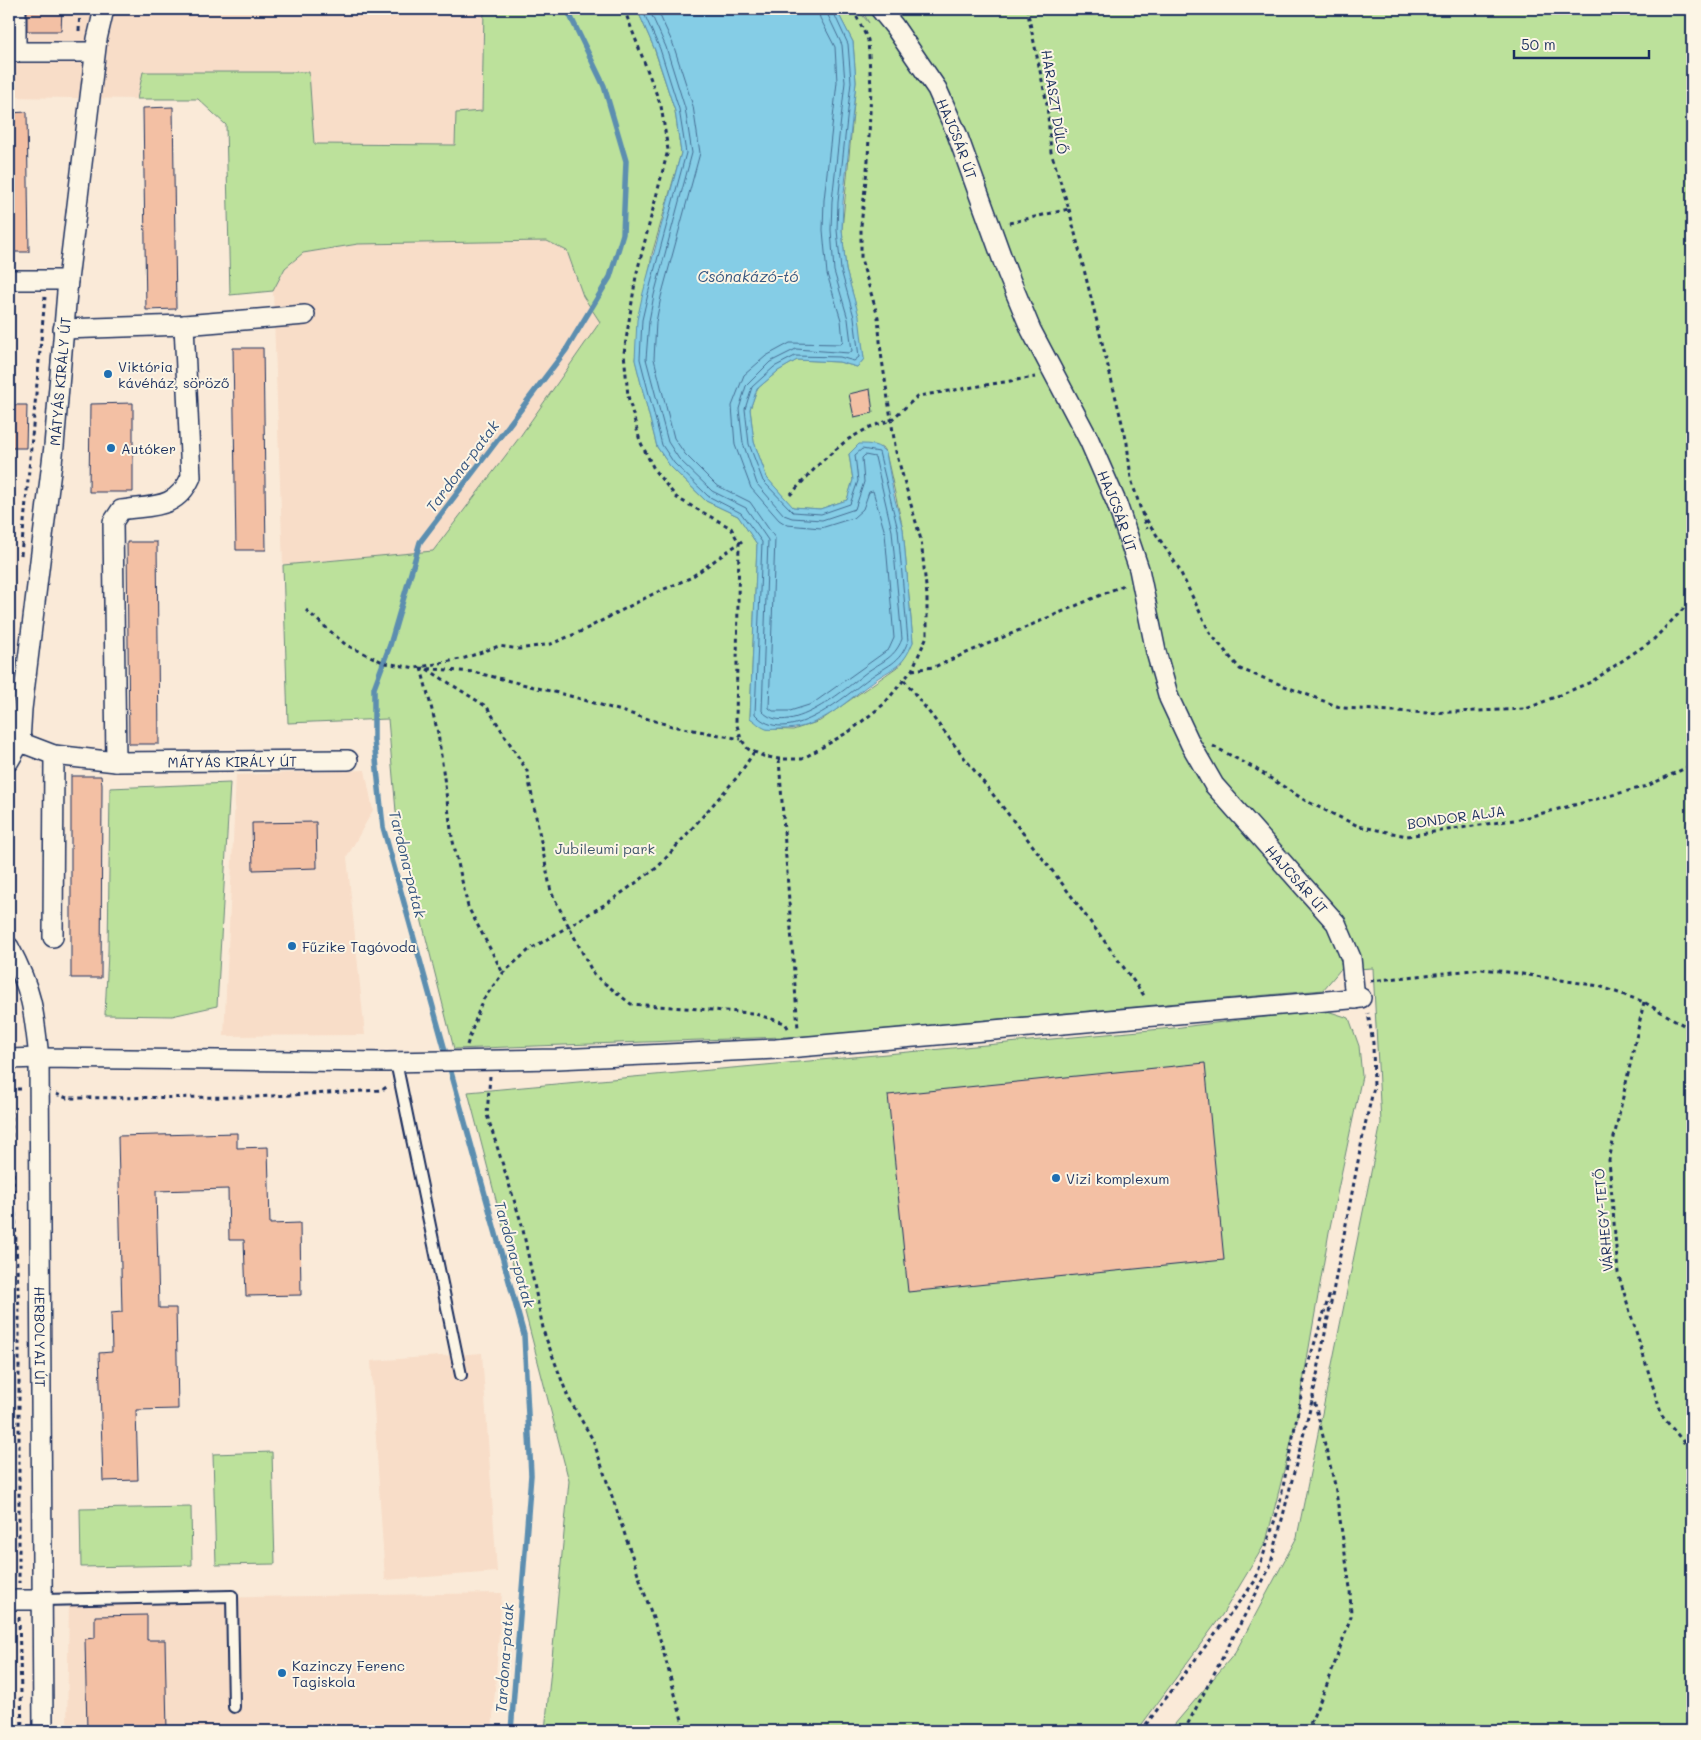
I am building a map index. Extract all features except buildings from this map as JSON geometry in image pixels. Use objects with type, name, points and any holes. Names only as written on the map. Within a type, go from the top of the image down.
[{"type":"street","points":[[16,9],[16,52],[95,52]]},
{"type":"street","name":"HAJCSÁR ÚT","points":[[880,9],[936,90],[957,134],[993,227],[1007,272],[1053,374],[1088,440],[1117,504],[1141,578],[1156,652],[1169,698],[1182,727],[1214,785],[1336,923],[1351,958],[1357,993]]},
{"type":"street","name":"MÁTYÁS KIRÁLY ÚT","points":[[9,761],[20,742],[15,709],[54,446],[68,280],[100,13]]},
{"type":"street","points":[[9,280],[68,280]]},
{"type":"street","points":[[63,329],[184,325],[305,315]]},
{"type":"street","points":[[116,762],[113,522],[121,510],[171,502],[185,490],[191,477],[184,325]]},
{"type":"street","name":"MÁTYÁS KIRÁLY ÚT","points":[[20,742],[54,755],[116,762],[348,760]]},
{"type":"street","points":[[53,937],[54,755]]},
{"type":"street","name":"HERBOLYAI ÚT","points":[[9,948],[28,986],[34,1007],[39,1058],[43,1731]]},
{"type":"street","points":[[9,1059],[492,1061],[800,1047],[1158,1015],[1357,993]]},
{"type":"street","points":[[14,1600],[42,1600]]},
{"type":"lane","points":[[396,1062],[461,1374]]},
{"type":"lane","points":[[42,1600],[232,1596],[234,1707]]},
{"type":"path","points":[[624,9],[662,106],[668,150],[636,276],[624,353],[628,396],[640,441],[655,471],[677,498],[731,528],[739,543],[736,722],[741,740],[748,749],[779,759],[802,759],[850,731],[884,704],[912,670],[927,636],[927,596],[921,540],[896,452],[881,353],[878,317],[861,259],[861,226],[868,160],[871,88],[868,40],[853,9]]},
{"type":"path","name":"HARASZT DŰLŐ","points":[[1027,9],[1047,104],[1051,152],[1069,209],[1127,443],[1132,479],[1148,535]]},
{"type":"path","points":[[993,227],[1069,209]]},
{"type":"path","points":[[790,495],[821,462],[847,440],[870,427],[891,420],[918,396],[1053,374]]},
{"type":"path","points":[[1142,513],[1178,567],[1210,633],[1240,669],[1342,708],[1428,713],[1526,709],[1590,682],[1653,640],[1692,600]]},
{"type":"path","points":[[416,668],[465,658],[499,646],[519,649],[551,644],[582,632],[653,594],[690,578],[745,539]]},
{"type":"path","points":[[912,670],[934,667],[1141,578]]},
{"type":"path","points":[[306,610],[346,645],[386,663],[416,668],[474,672],[574,697],[672,726],[741,740]]},
{"type":"path","points":[[421,668],[438,733],[452,837],[468,907],[503,973]]},
{"type":"path","points":[[427,669],[487,707],[527,771],[551,892],[594,975],[631,1004],[752,1013],[785,1023],[800,1047]]},
{"type":"path","points":[[904,680],[1064,886],[1158,1015]]},
{"type":"path","name":"BONDOR ALJA","points":[[1182,727],[1256,768],[1306,801],[1358,826],[1407,836],[1520,820],[1647,786],[1692,765]]},
{"type":"path","points":[[452,1061],[482,1001],[503,973],[529,950],[609,902],[658,867],[739,775],[754,752]]},
{"type":"path","points":[[779,759],[800,1047]]},
{"type":"path","points":[[1184,1731],[1270,1567],[1313,1396],[1334,1280],[1374,1087],[1373,1043],[1367,1010],[1357,993],[1482,969],[1599,986],[1644,1002],[1692,1030]]},
{"type":"path","name":"VÁRHEGY-TETŐ","points":[[1644,1002],[1609,1160],[1618,1273],[1662,1416],[1692,1452]]},
{"type":"path","points":[[9,1059],[19,1313],[14,1600],[22,1731]]},
{"type":"path","points":[[492,1061],[487,1116],[522,1225],[544,1333],[568,1397],[593,1440],[660,1639],[685,1731]]},
{"type":"path","points":[[9,1090],[40,1089],[67,1098],[254,1097],[382,1090]]},
{"type":"path","points":[[1141,1731],[1255,1581],[1279,1507],[1306,1371],[1334,1280]]},
{"type":"path","points":[[1307,1731],[1329,1680],[1351,1616],[1350,1588],[1334,1485],[1313,1396]]},
{"type":"shaded area","points":[[9,9],[484,9],[482,111],[455,145],[314,144],[308,72],[143,72],[137,99],[9,97]]},
{"type":"shaded area","points":[[547,241],[567,251],[583,296],[600,322],[519,438],[433,551],[283,565],[273,291],[285,268],[303,253],[358,244]]},
{"type":"shaded area","name":"Fűzike Tagóvoda","points":[[365,770],[373,810],[347,857],[365,1035],[224,1036],[236,775]]},
{"type":"shaded area","points":[[482,1353],[497,1572],[385,1580],[371,1361]]},
{"type":"shaded area","name":"Kazinczy Ferenc Tagiskola","points":[[502,1593],[492,1731],[67,1731],[69,1600]]},
{"type":"green space","name":"Jubileumi park","points":[[484,9],[637,9],[654,48],[675,111],[681,153],[652,254],[635,359],[657,447],[670,466],[706,501],[738,516],[757,544],[750,718],[767,729],[793,730],[820,721],[900,665],[913,642],[903,529],[886,453],[882,447],[849,454],[853,480],[847,500],[820,509],[792,507],[767,478],[754,442],[750,409],[757,389],[778,371],[797,360],[839,362],[857,367],[864,359],[857,310],[846,270],[842,230],[856,82],[853,42],[836,9],[857,9],[869,23],[861,9],[1692,9],[1692,1731],[1169,1731],[1235,1653],[1297,1537],[1381,1123],[1373,968],[1340,970],[1323,990],[810,1036],[454,1049],[397,823],[388,719],[288,723],[283,565],[433,551],[519,438],[600,322],[583,296],[567,251],[547,241],[358,244],[303,253],[285,268],[273,291],[230,295],[226,125],[198,99],[137,99],[143,72],[309,72],[314,144],[455,145],[456,113],[482,111]]},
{"type":"green space","points":[[230,783],[217,1006],[172,1016],[105,1015],[108,952],[110,788]]},
{"type":"green space","points":[[1324,1010],[1349,1018],[1359,1046],[1362,1076],[1329,1232],[1296,1423],[1266,1542],[1222,1615],[1137,1731],[545,1731],[569,1481],[468,1092],[1173,1028]]},
{"type":"green space","points":[[272,1452],[275,1564],[216,1565],[213,1454]]},
{"type":"green space","points":[[191,1507],[192,1565],[81,1567],[80,1509]]},
{"type":"water","name":"Csónakázó-tó","points":[[637,9],[836,9],[853,42],[856,82],[843,202],[842,230],[846,270],[859,316],[864,359],[857,367],[839,362],[797,360],[778,371],[757,389],[750,409],[754,442],[767,478],[793,507],[820,509],[847,500],[853,480],[849,454],[859,444],[877,446],[886,453],[894,496],[903,529],[913,642],[905,658],[896,667],[829,714],[807,725],[794,728],[766,729],[750,718],[757,544],[738,516],[706,501],[670,466],[657,447],[635,360],[637,320],[643,293],[681,153],[675,111],[655,50]]},
{"type":"waterway","name":"Tardona-patak","points":[[511,1731],[531,1475],[524,1335],[383,827],[374,740],[374,688],[390,645],[420,542],[566,350],[610,277],[623,234],[626,161],[604,86],[567,9]]},
{"type":"place","name":"Viktória kávéház, söröző","points":[[108,374]]},
{"type":"place","name":"Autóker","points":[[111,448]]},
{"type":"place","name":"Fűzike Tagóvoda","points":[[292,946]]},
{"type":"place","name":"Vizi komplexum","points":[[1056,1178]]},
{"type":"place","name":"Kazinczy Ferenc Tagiskola","points":[[282,1673]]}]
